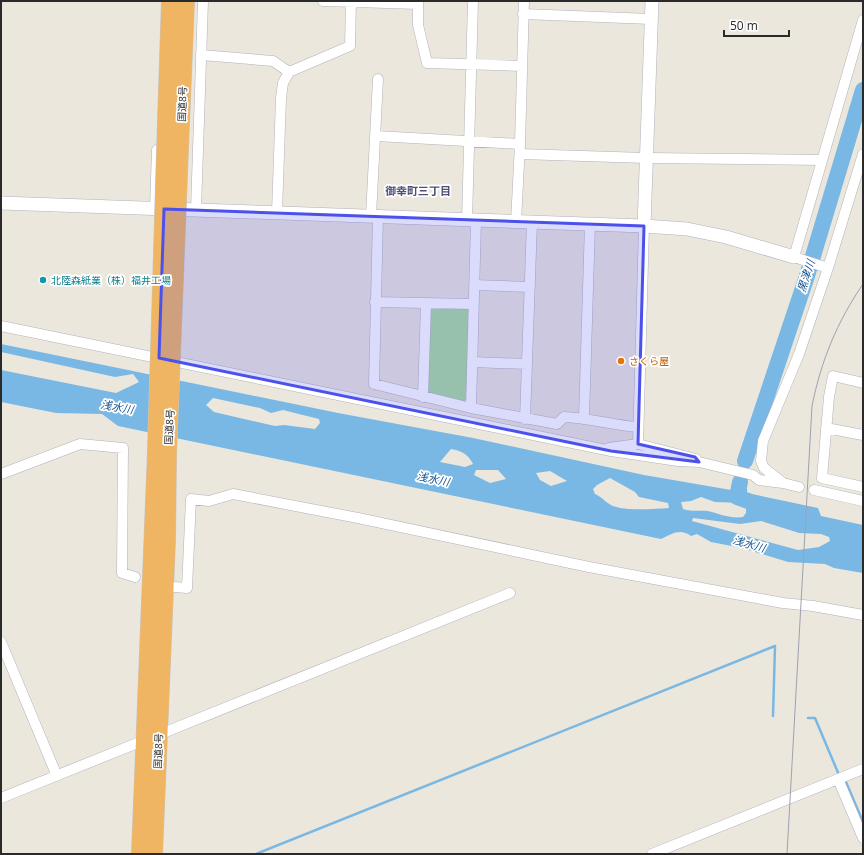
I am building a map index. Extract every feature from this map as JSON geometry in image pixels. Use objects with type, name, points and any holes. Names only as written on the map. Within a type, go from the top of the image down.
[{"type":"highway","name":"国道8号","points":[[170,1],[174,122]]},
{"type":"highway","name":"国道8号","points":[[140,854],[152,737],[167,539],[162,452],[174,122],[186,1]]},
{"type":"highway","name":"国道8号","points":[[152,737],[154,854]]},
{"type":"street","points":[[155,208],[162,1]]},
{"type":"street","points":[[196,209],[203,1]]},
{"type":"street","points":[[323,1],[418,2],[418,25],[427,63],[522,66]]},
{"type":"street","points":[[277,212],[281,98],[284,83],[289,72],[350,46],[351,1]]},
{"type":"street","points":[[471,408],[474,285],[468,141],[473,1]]},
{"type":"street","points":[[516,222],[520,154],[524,1]]},
{"type":"street","points":[[638,444],[637,427],[652,1]]},
{"type":"street","points":[[523,14],[651,19]]},
{"type":"street","points":[[794,257],[863,20]]},
{"type":"street","points":[[201,55],[273,61],[289,72]]},
{"type":"street","points":[[378,79],[376,136],[374,384],[423,397],[525,419],[557,424],[564,417],[584,418],[611,425],[637,427]]},
{"type":"street","points":[[376,136],[520,144]]},
{"type":"street","points":[[520,154],[646,158],[822,160]]},
{"type":"street","points":[[783,483],[764,468],[761,460],[763,441],[799,354],[828,268],[863,154]]},
{"type":"street","points":[[1,203],[277,212],[644,226],[687,229],[726,237],[828,268]]},
{"type":"street","points":[[525,419],[532,222]]},
{"type":"street","points":[[584,418],[590,224]]},
{"type":"street","points":[[474,285],[530,287]]},
{"type":"street","points":[[375,302],[473,304]]},
{"type":"street","points":[[423,397],[426,304]]},
{"type":"street","points":[[1,326],[601,449],[678,461],[699,462],[753,475],[758,480],[783,483],[799,488]]},
{"type":"street","points":[[472,362],[527,364]]},
{"type":"street","points":[[863,383],[833,376],[829,396],[822,478],[863,487]]},
{"type":"street","points":[[826,428],[863,435]]},
{"type":"street","points":[[1,474],[80,444],[123,448],[122,572],[135,577]]},
{"type":"street","points":[[601,449],[638,444],[695,457],[699,462]]},
{"type":"street","points":[[814,490],[863,501]]},
{"type":"street","points":[[175,587],[187,588],[191,500],[209,501],[233,494],[365,519],[589,567],[783,603],[813,606],[863,615]]},
{"type":"street","points":[[1,798],[510,592]]},
{"type":"street","points":[[1,642],[57,776]]},
{"type":"street","points":[[652,854],[863,769]]},
{"type":"street","points":[[838,779],[863,838]]},
{"type":"highlighted area","points":[[164,209],[644,226],[638,444],[695,457],[699,462],[611,451],[159,358]]},
{"type":"green space","points":[[428,306],[471,307],[469,397],[464,401],[426,393]]},
{"type":"water","name":"浅水川","points":[[1,344],[338,413],[473,438],[644,475],[731,490],[732,486],[747,489],[747,493],[818,508],[821,516],[863,525],[863,573],[834,568],[825,564],[788,562],[742,548],[711,542],[697,534],[691,536],[680,532],[661,539],[118,426],[102,414],[56,413],[1,402],[1,370],[116,393],[139,382],[133,374],[115,377],[1,352]],"holes":[[[213,398],[260,408],[271,413],[283,410],[319,419],[320,423],[315,429],[284,425],[275,426],[214,412],[206,405]],[[451,449],[467,455],[473,464],[465,467],[440,462]],[[476,470],[498,470],[506,479],[490,483],[474,475]],[[550,471],[567,481],[551,486],[540,480],[536,473]],[[610,478],[635,492],[639,497],[668,503],[669,508],[619,508],[611,505],[595,494],[593,489]],[[701,497],[715,502],[742,503],[746,507],[746,513],[743,517],[734,517],[708,511],[686,510],[683,509],[681,502],[691,501]],[[693,518],[740,524],[761,521],[799,533],[821,534],[829,537],[830,541],[819,547],[798,550],[692,521]]]},
{"type":"waterway","name":"黒津川","points":[[745,461],[807,276],[863,90]]},
{"type":"waterway","name":"黒津川","points":[[740,482],[737,497],[748,501]]},
{"type":"waterway","points":[[256,854],[775,646],[773,716]]},
{"type":"waterway","points":[[808,718],[815,718],[839,775]]},
{"type":"waterway","points":[[846,782],[863,822]]},
{"type":"tram line","points":[[787,854],[812,406],[820,373],[831,342],[845,313],[863,284]]},
{"type":"place","name":"北陸森紙業（株）福井工場","points":[[43,280]]},
{"type":"place","name":"さくら屋","points":[[621,361]]},
{"type":"district","name":"御幸町三丁目","points":[[418,191]]}]
